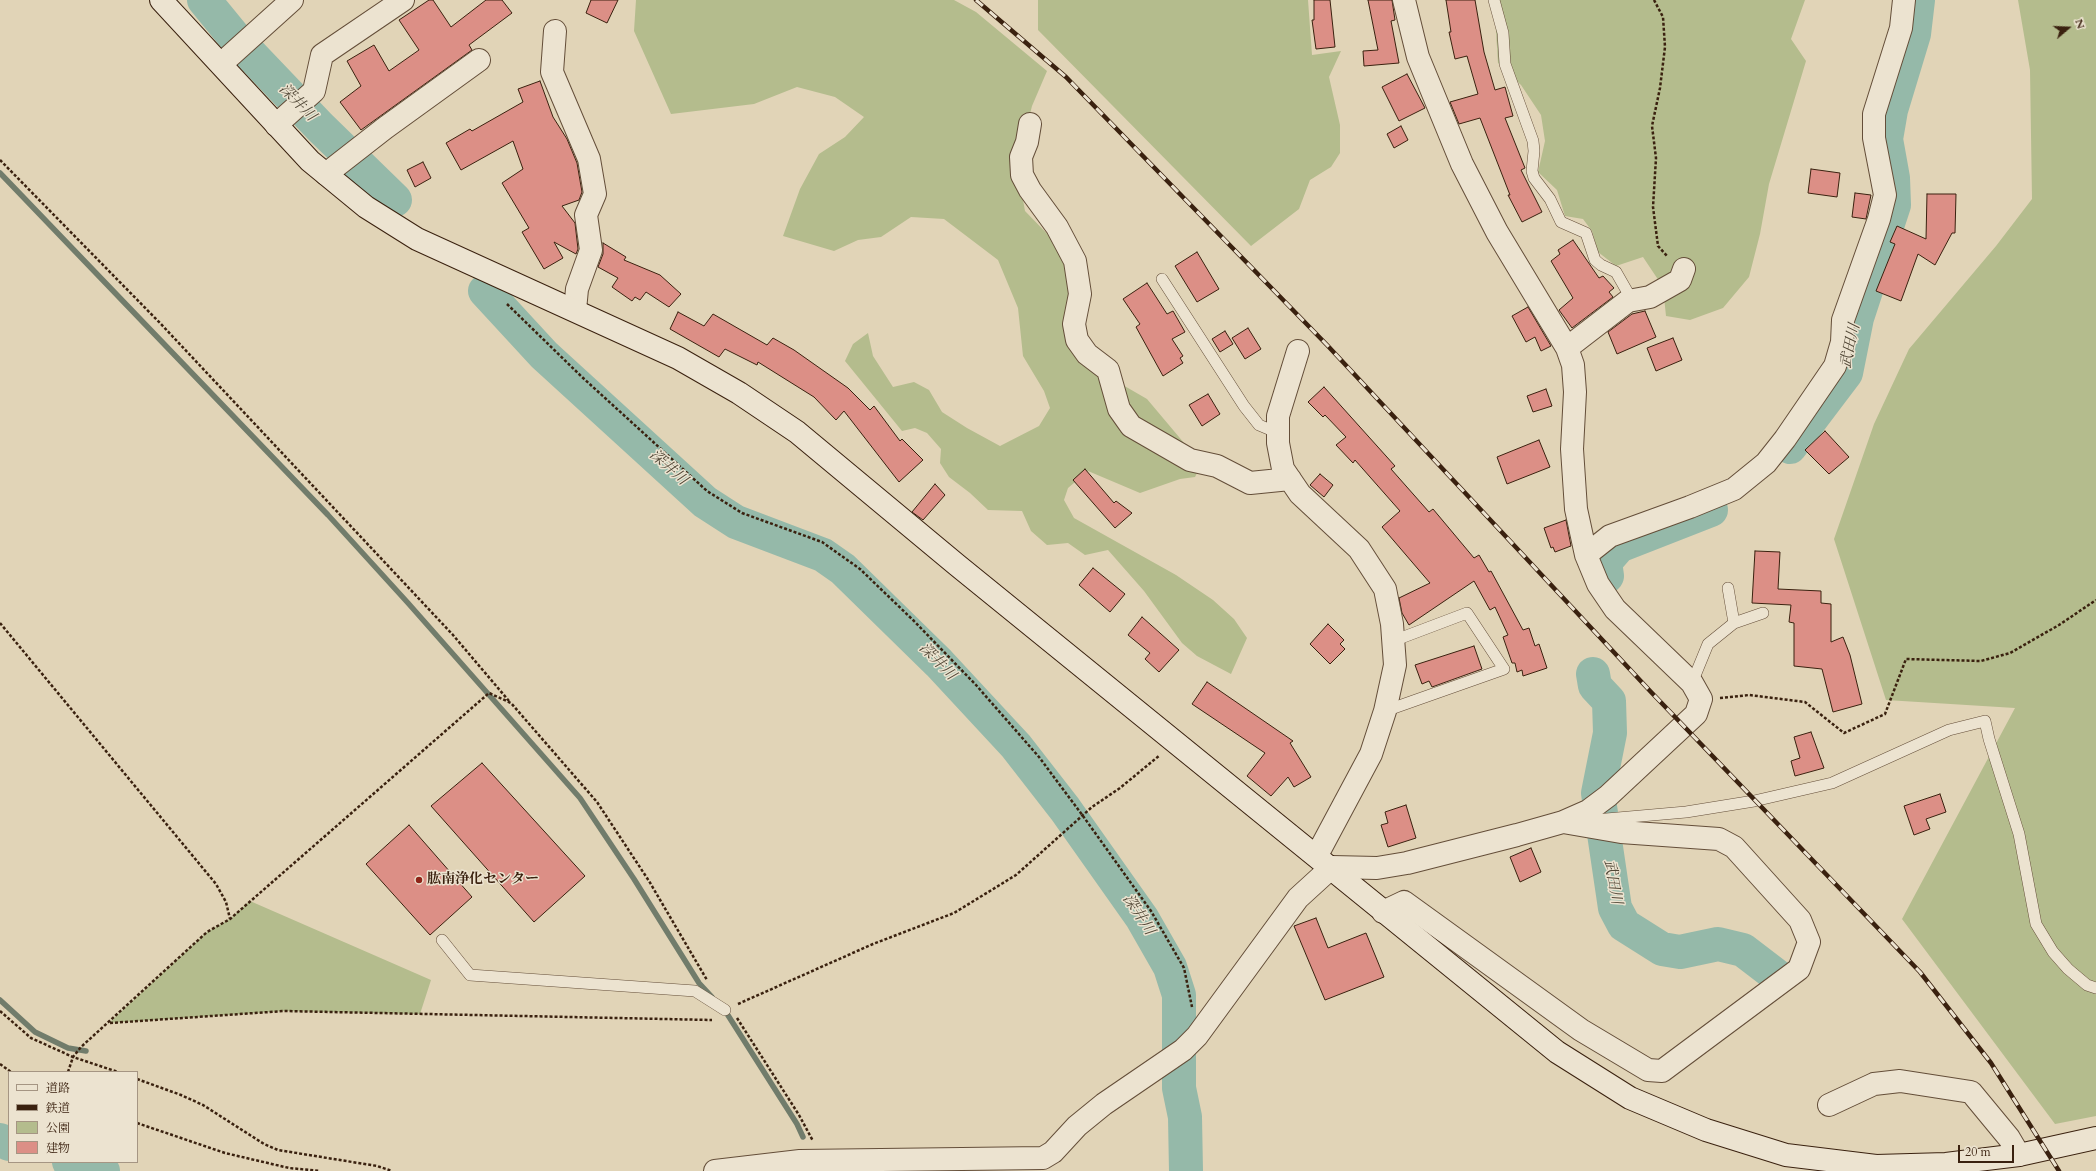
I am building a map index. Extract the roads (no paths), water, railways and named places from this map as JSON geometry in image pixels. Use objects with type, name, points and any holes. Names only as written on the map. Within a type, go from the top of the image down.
[{"type":"street","points":[[161,0],[310,161],[366,207],[417,239],[678,358],[739,393],[796,432],[963,570],[1324,861],[1383,912],[1557,1052],[1630,1098],[1706,1130],[1786,1155],[1876,1166],[1946,1164],[2018,1156],[2096,1138]]},
{"type":"street","points":[[221,64],[292,0]]},
{"type":"street","points":[[276,124],[314,91],[322,55],[404,0]]},
{"type":"street","points":[[1324,861],[1377,868],[1407,863],[1562,822],[1588,811],[1608,796],[1696,714],[1697,691],[1616,609],[1598,584],[1586,555],[1576,509],[1572,450],[1575,392],[1573,365],[1567,348],[1497,232],[1462,164],[1418,57],[1404,0]]},
{"type":"street","points":[[1586,555],[1610,536],[1690,508],[1734,488],[1766,463],[1785,439],[1835,366],[1842,342],[1843,320],[1879,218],[1884,196],[1874,138],[1874,114],[1901,28],[1904,0]]},
{"type":"street","points":[[554,32],[552,72],[589,158],[595,194],[586,215],[590,250],[577,289],[575,310]]},
{"type":"street","points":[[326,174],[385,128],[479,60]]},
{"type":"street","points":[[1030,124],[1027,142],[1022,157],[1022,175],[1030,190],[1057,227],[1075,261],[1080,294],[1074,324],[1077,340],[1087,354],[1108,370],[1119,409],[1131,426],[1190,460],[1216,466],[1250,483],[1290,479]]},
{"type":"street","points":[[1567,348],[1632,300],[1650,297],[1680,280],[1684,268]]},
{"type":"street","points":[[715,1171],[824,1161],[1043,1158],[1053,1152],[1077,1126],[1104,1104],[1166,1063],[1191,1042],[1298,898],[1324,861],[1371,754],[1385,711],[1395,666],[1393,641],[1385,589],[1359,549],[1300,494],[1283,469],[1278,433],[1278,416],[1298,351]]},
{"type":"street","points":[[1383,912],[1404,902],[1581,1030],[1648,1070],[1662,1071],[1799,969],[1809,942],[1800,920],[1734,847],[1719,839],[1621,832],[1562,822]]},
{"type":"street","points":[[1829,1105],[1874,1084],[1900,1081],[1971,1092],[2009,1138],[2018,1156]]},
{"type":"lane","points":[[1494,0],[1503,33],[1505,64],[1533,141],[1534,152],[1532,171],[1534,178],[1550,199],[1561,222],[1586,233],[1595,260],[1601,265],[1616,272],[1632,300]]},
{"type":"lane","points":[[1162,279],[1244,406],[1259,425],[1278,433]]},
{"type":"lane","points":[[1728,588],[1734,623]]},
{"type":"lane","points":[[1697,691],[1708,644],[1734,623],[1763,613]]},
{"type":"lane","points":[[1385,711],[1504,669],[1467,614],[1393,641]]},
{"type":"lane","points":[[1562,822],[1686,812],[1780,795],[1832,783],[1949,730],[1985,721],[1988,739],[2019,834],[2036,924],[2053,952],[2068,969],[2087,985],[2096,988]]},
{"type":"lane","points":[[442,940],[470,975],[696,991],[725,1010]]},
{"type":"waterway","name":"深井川","points":[[204,0],[236,39],[320,127],[395,200]]},
{"type":"waterway","name":"武田川","points":[[1790,447],[1846,373],[1857,318],[1894,205],[1893,178],[1886,139],[1891,110],[1914,34],[1918,0]]},
{"type":"waterway","points":[[0,173],[328,515],[408,603],[580,798],[634,879],[699,983],[712,997]]},
{"type":"waterway","name":"深井川","points":[[485,291],[544,355],[705,502],[736,522],[823,555],[843,569],[939,663],[1016,746],[1065,809],[1142,918],[1170,967],[1179,995],[1179,1088],[1185,1117],[1186,1171]]},
{"type":"waterway","name":"武田川","points":[[1607,576],[1605,562],[1619,546],[1711,510]]},
{"type":"waterway","name":"武田川","points":[[1593,674],[1595,686],[1609,701],[1610,733],[1598,793],[1615,908],[1624,925],[1662,949],[1680,952],[1718,944],[1743,950],[1777,976]]},
{"type":"waterway","points":[[0,1000],[35,1032],[68,1048],[86,1051]]},
{"type":"waterway","points":[[724,1009],[797,1124],[803,1137]]},
{"type":"waterway","points":[[0,1140],[8,1144]]},
{"type":"waterway","points":[[73,1163],[103,1171]]},
{"type":"railway","points":[[976,0],[1066,77],[1327,345],[1651,692],[1920,972],[1991,1063],[2059,1171]]},
{"type":"place","name":"肱南浄化センター","points":[[419,880]]}]
